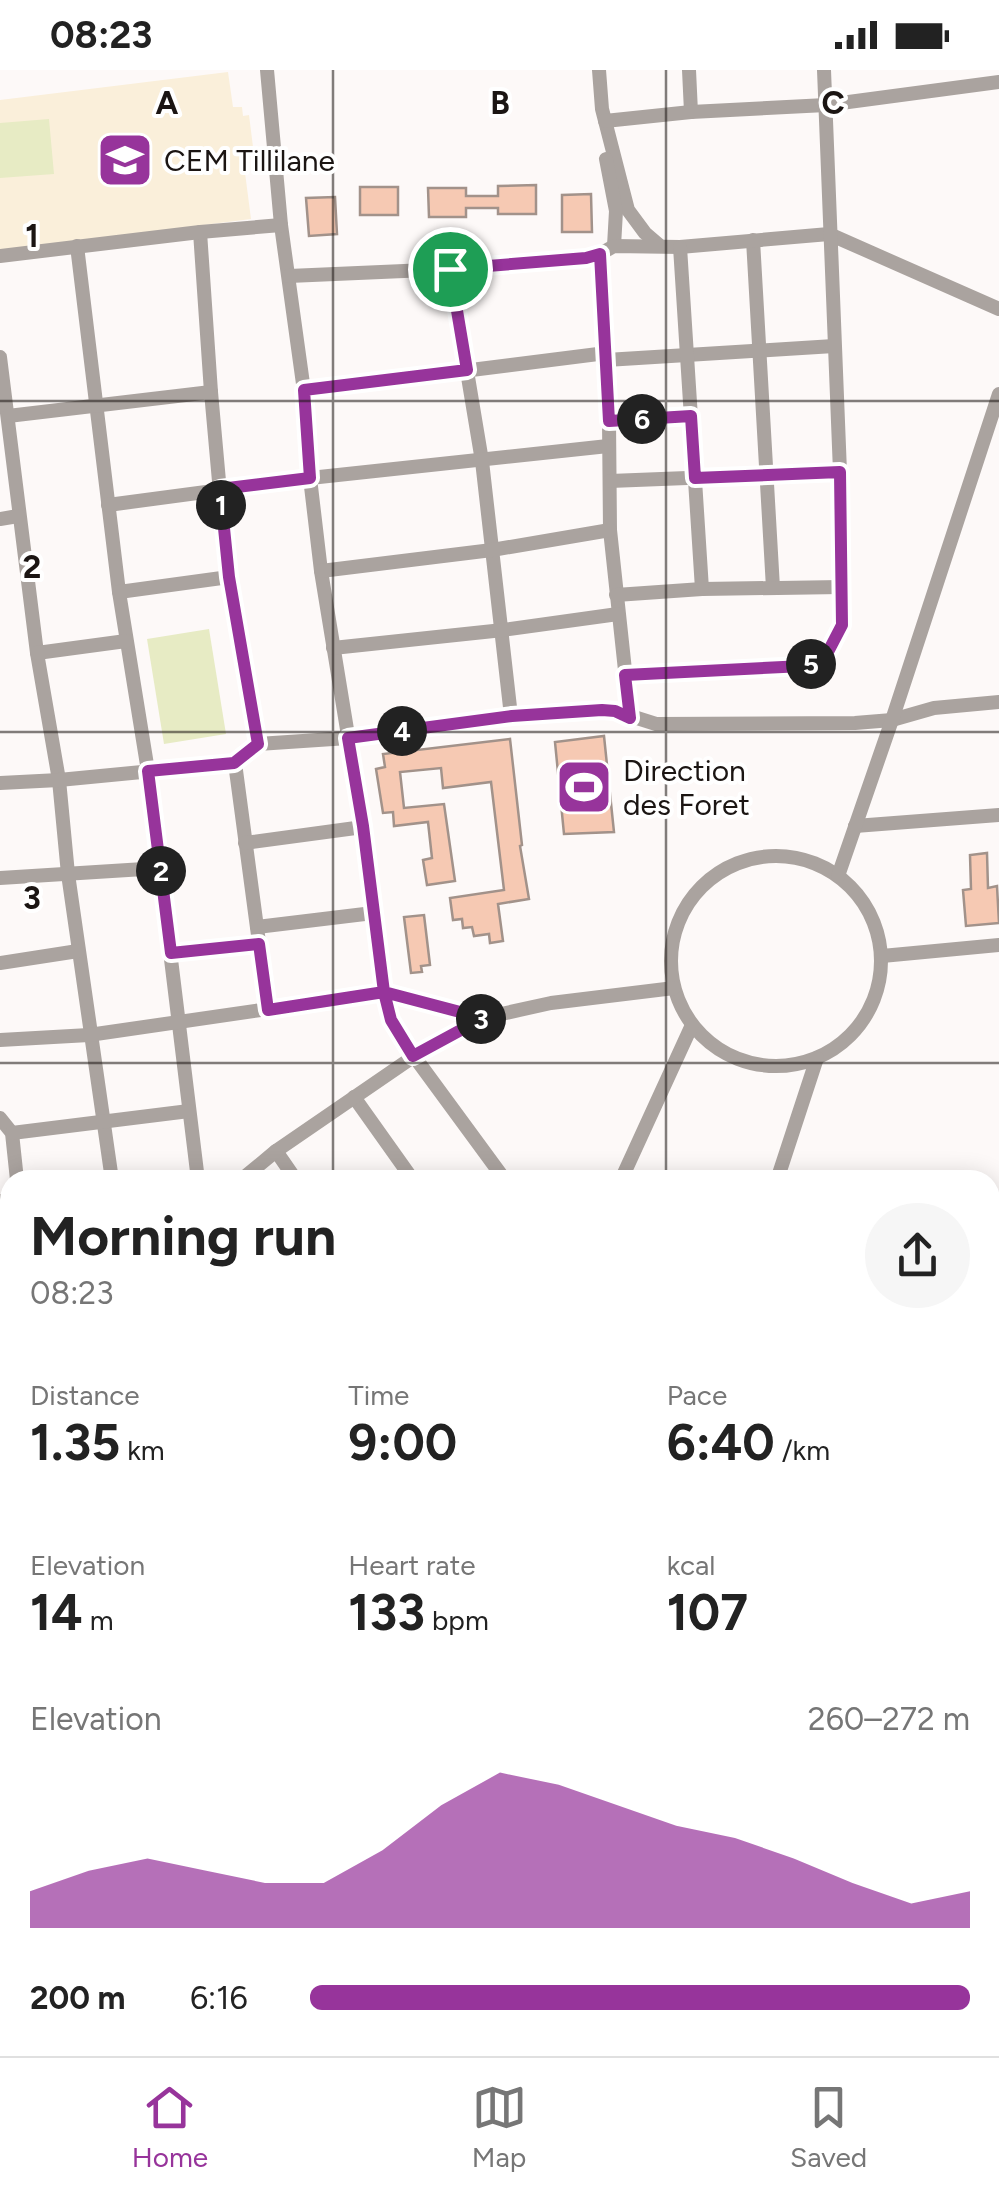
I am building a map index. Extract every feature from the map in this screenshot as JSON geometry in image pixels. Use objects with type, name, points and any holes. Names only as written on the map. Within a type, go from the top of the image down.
[{"type":"street","points":[[267,70],[321,571],[363,826],[384,992],[391,1020],[413,1056],[498,1170]]},
{"type":"street","points":[[591,70],[594,112],[616,211],[607,250],[610,530],[630,718]]},
{"type":"street","points":[[599,70],[605,121],[628,210],[659,245]]},
{"type":"street","points":[[690,70],[690,112]]},
{"type":"street","points":[[625,675],[804,666],[820,659],[836,640],[842,625],[824,70]]},
{"type":"street","points":[[605,121],[826,105],[999,82]]},
{"type":"street","points":[[0,256],[282,225]]},
{"type":"street","points":[[200,232],[229,577],[258,744]]},
{"type":"street","points":[[289,276],[450,269],[586,258],[607,250],[659,245],[680,247],[829,234],[999,309]]},
{"type":"street","points":[[753,240],[773,588]]},
{"type":"street","points":[[77,246],[197,1170]]},
{"type":"street","points":[[680,247],[702,588]]},
{"type":"street","points":[[450,269],[482,461],[512,716]]},
{"type":"street","points":[[304,390],[606,356],[834,346]]},
{"type":"street","points":[[0,357],[18,516],[59,780],[78,951],[111,1170]]},
{"type":"street","points":[[8,416],[211,392]]},
{"type":"street","points":[[838,876],[999,394]]},
{"type":"street","points":[[609,421],[691,416]]},
{"type":"street","points":[[108,504],[608,446]]},
{"type":"street","points":[[610,481],[840,472]]},
{"type":"street","points":[[0,520],[18,516]]},
{"type":"street","points":[[321,571],[492,550],[610,530]]},
{"type":"street","points":[[119,592],[229,577]]},
{"type":"street","points":[[616,596],[702,588],[842,587]]},
{"type":"street","points":[[333,648],[618,614]]},
{"type":"street","points":[[37,653],[126,641]]},
{"type":"street","points":[[0,783],[234,763],[258,744],[348,738],[512,716],[602,710],[656,724],[892,720],[934,708],[998,700]]},
{"type":"street","points":[[234,763],[268,1010]]},
{"type":"street","points":[[856,826],[999,815]]},
{"type":"street","points":[[246,843],[363,826]]},
{"type":"street","points":[[777,856],[809,861],[838,876],[860,898],[875,925],[882,956],[878,988],[866,1018],[844,1042],[817,1058],[790,1066],[763,1066],[736,1059],[712,1045],[692,1025],[674,988],[670,956],[676,924],[692,896],[716,874],[745,860],[777,856]]},
{"type":"street","points":[[0,878],[160,868]]},
{"type":"street","points":[[257,927],[373,913]]},
{"type":"street","points":[[171,953],[259,944]]},
{"type":"street","points":[[882,956],[999,945]]},
{"type":"street","points":[[0,963],[78,951]]},
{"type":"street","points":[[253,1170],[413,1056],[483,1018],[550,1003],[674,988]]},
{"type":"street","points":[[0,1040],[90,1035],[384,992],[483,1018]]},
{"type":"street","points":[[626,1170],[692,1025]]},
{"type":"street","points":[[781,1170],[817,1058]]},
{"type":"street","points":[[354,1098],[406,1170]]},
{"type":"street","points":[[12,1132],[189,1112]]},
{"type":"street","points":[[0,1118],[12,1132],[16,1170]]},
{"type":"street","points":[[276,1151],[289,1170]]},
{"type":"shaded area","name":"CEM Tillilane","points":[[228,72],[233,107],[242,107],[243,116],[249,115],[254,155],[244,165],[251,219],[0,251],[0,100]]},
{"type":"green space","points":[[49,119],[54,174],[0,178],[0,123]]},
{"type":"green space","points":[[209,629],[226,734],[164,744],[147,639]]},
{"type":"building","points":[[536,185],[536,214],[498,214],[498,208],[466,208],[466,217],[429,217],[428,188],[466,188],[466,196],[498,196],[498,186]]},
{"type":"building","points":[[360,187],[398,187],[398,215],[360,215]]},
{"type":"building","points":[[591,194],[592,232],[562,232],[562,195]]},
{"type":"building","points":[[335,197],[337,234],[309,236],[306,198]]},
{"type":"building","name":"Direction des Foret","points":[[604,736],[614,832],[564,834],[555,742]]},
{"type":"building","points":[[510,739],[529,899],[498,904],[503,941],[490,943],[489,934],[474,936],[472,927],[463,928],[462,919],[453,920],[450,898],[504,890],[491,782],[443,788],[441,768],[400,772],[404,808],[444,804],[455,881],[427,885],[423,860],[432,858],[428,822],[394,826],[393,812],[383,813],[376,769],[385,767],[383,754]]},
{"type":"building","points":[[987,853],[988,888],[997,886],[999,923],[966,926],[963,890],[971,889],[970,855]]},
{"type":"building","points":[[424,915],[430,965],[421,966],[422,972],[411,973],[404,917]]},
{"type":"place","name":"CEM Tillilane","points":[[125,160]]},
{"type":"place","name":"Direction des Foret","points":[[584,787]]},
{"type":"route","points":[[450,269],[467,370],[304,390],[310,478],[220,489],[229,577],[258,744],[234,763],[148,771],[171,953],[259,944],[268,1010],[384,992],[483,1018],[413,1056],[391,1020],[384,992],[348,738],[512,716],[602,710],[630,718],[625,675],[804,666],[829,650],[842,625],[840,472],[695,478],[691,416],[609,421],[600,254],[450,269]]}]
